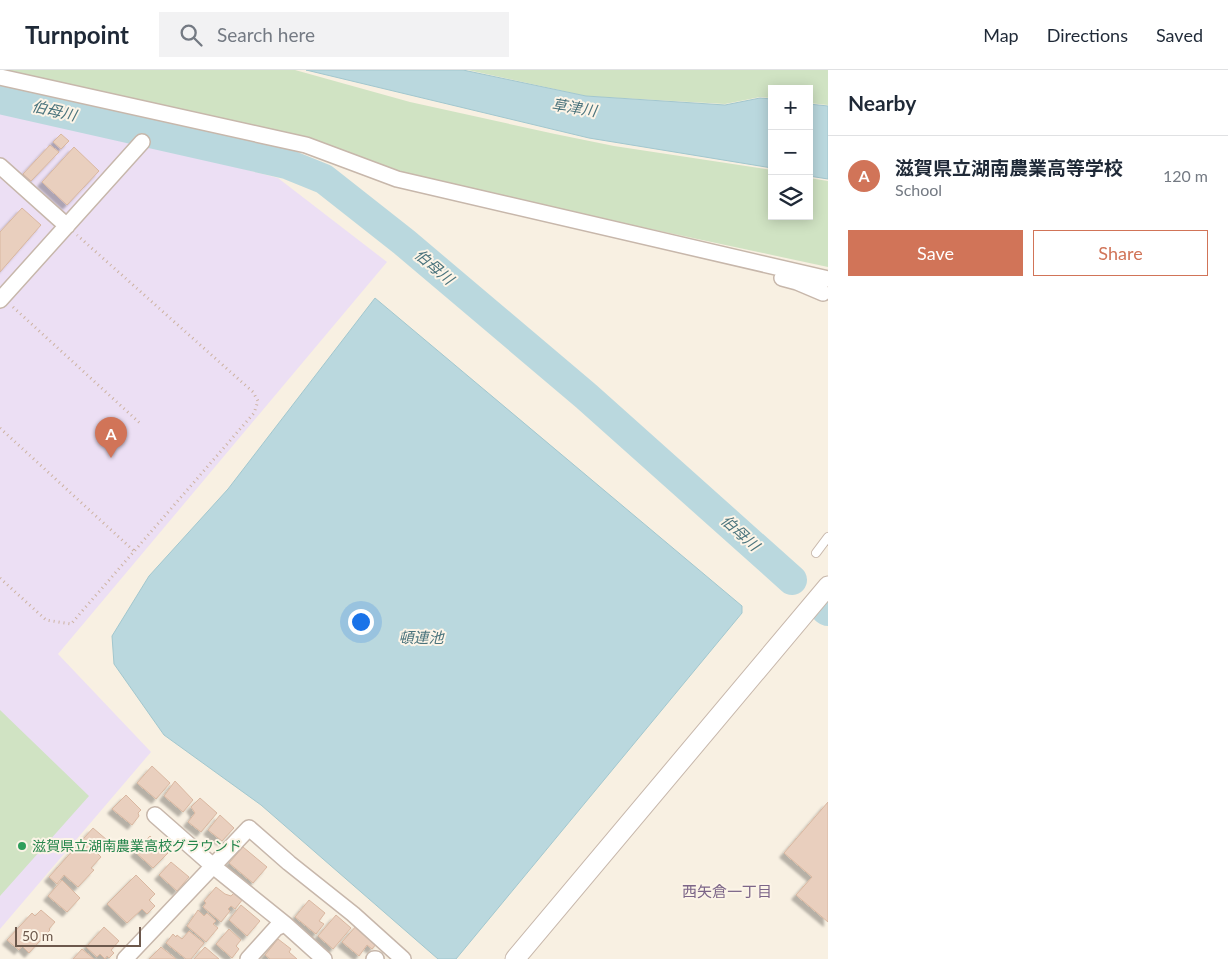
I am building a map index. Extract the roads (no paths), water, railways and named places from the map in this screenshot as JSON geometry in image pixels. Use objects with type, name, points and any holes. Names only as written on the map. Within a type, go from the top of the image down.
[{"type":"street","points":[[0,77],[306,145],[398,184]]},
{"type":"street","points":[[0,88],[306,154],[398,184],[825,286]]},
{"type":"street","points":[[1,298],[142,142]]},
{"type":"street","points":[[0,166],[67,226]]},
{"type":"street","points":[[515,959],[828,586]]},
{"type":"street","points":[[155,815],[212,866],[285,924],[324,959]]},
{"type":"street","points":[[125,959],[249,828],[353,914],[403,959]]},
{"type":"street","points":[[248,959],[276,928],[285,924]]},
{"type":"lane","points":[[816,553],[828,538]]},
{"type":"water","name":"草津川","points":[[306,70],[463,70],[586,96],[725,105],[760,98],[768,99],[768,167],[589,138]]},
{"type":"water","points":[[813,104],[828,106],[828,179],[813,177]]},
{"type":"water","name":"頓連池","points":[[375,298],[742,606],[742,613],[456,959],[438,959],[261,805],[164,735],[114,664],[112,636],[149,576],[228,489]]},
{"type":"waterway","name":"伯母川","points":[[0,99],[287,164],[324,179],[404,242],[586,396],[792,580]]},
{"type":"place","name":"滋賀県立湖南農業高等学校","points":[[111,458]]},
{"type":"place","name":"滋賀県立湖南農業高校グラウンド","points":[[22,846]]},
{"type":"district","name":"西矢倉一丁目","points":[[727,892]]}]
